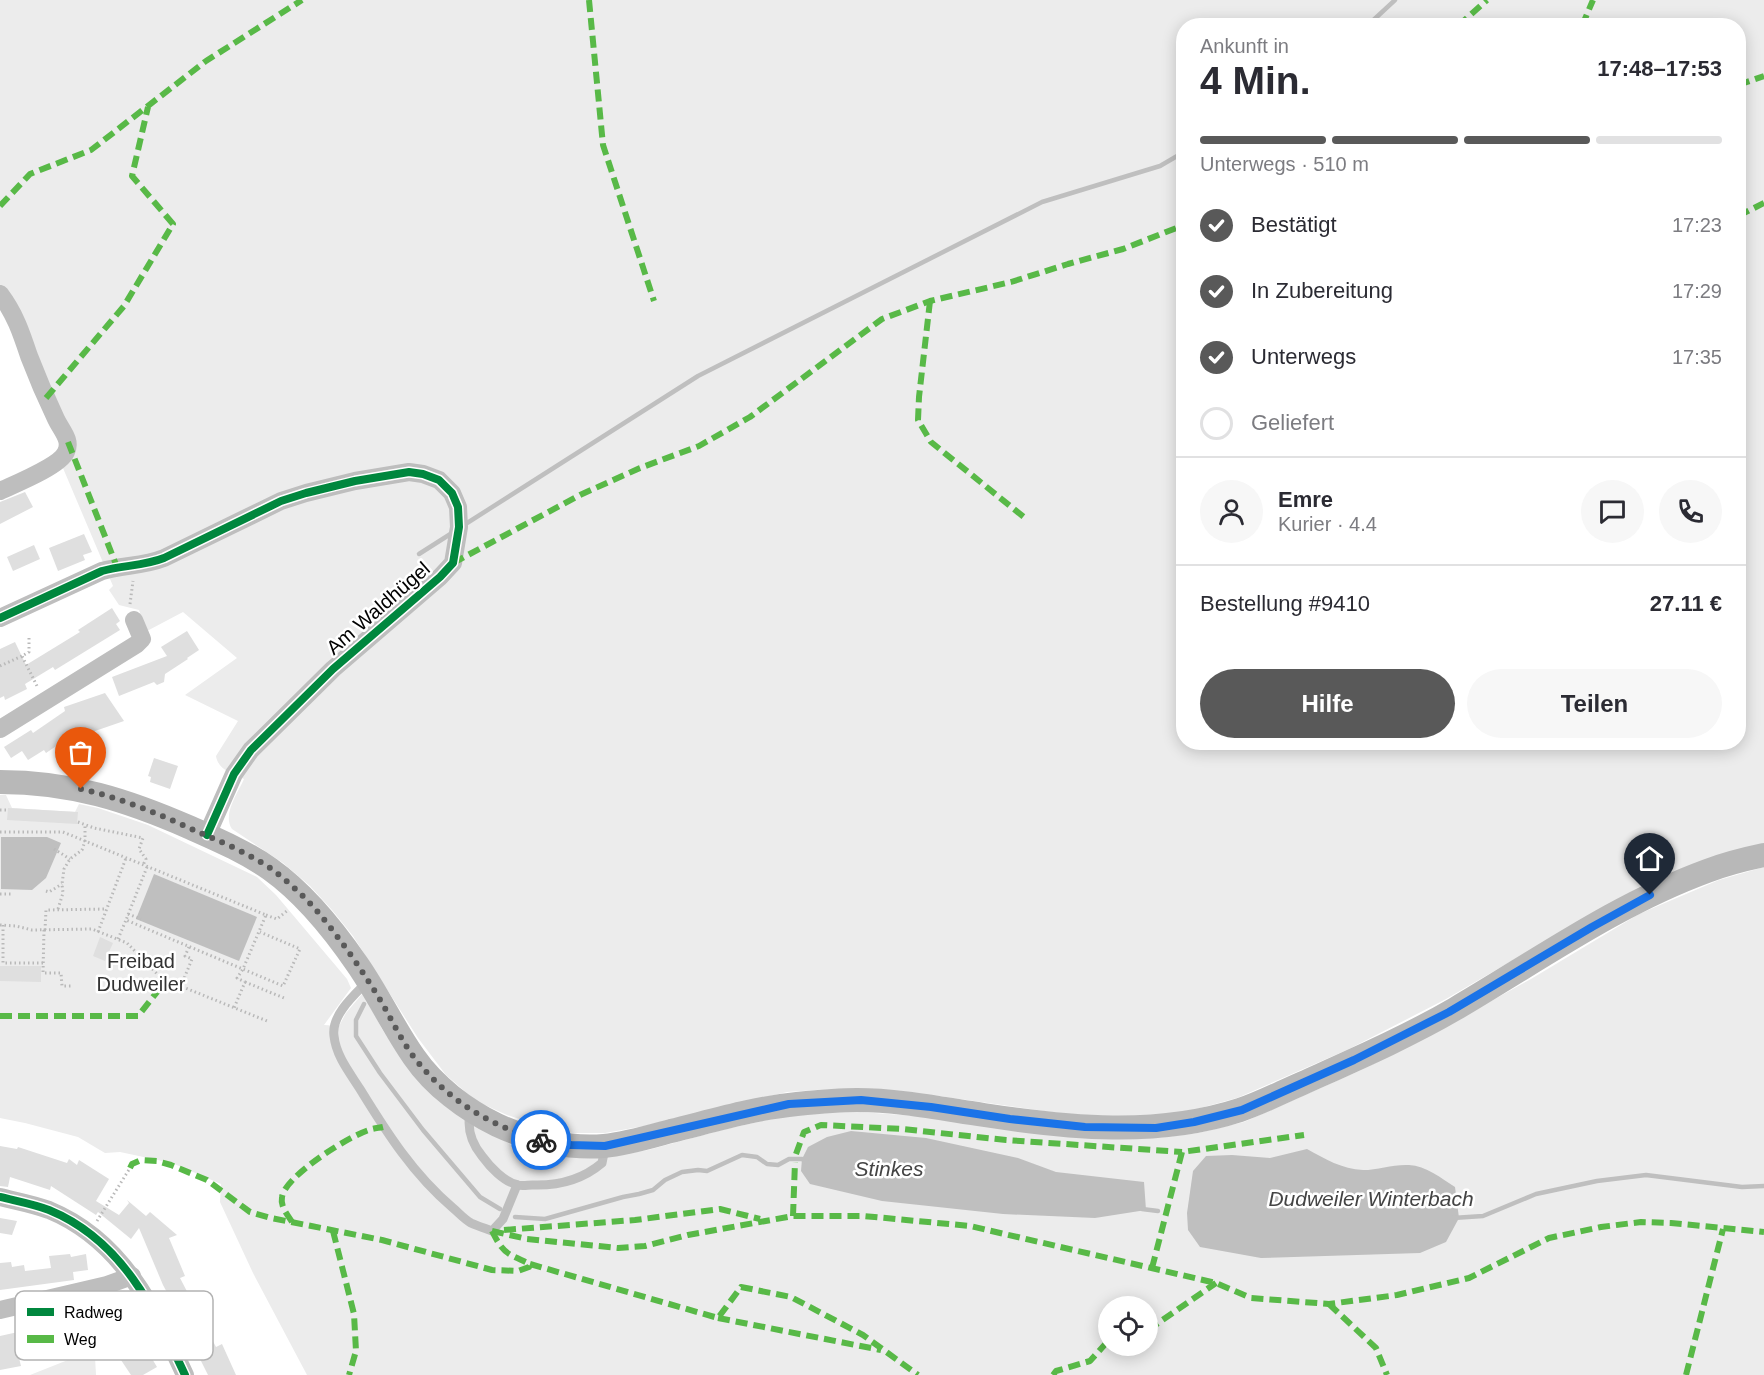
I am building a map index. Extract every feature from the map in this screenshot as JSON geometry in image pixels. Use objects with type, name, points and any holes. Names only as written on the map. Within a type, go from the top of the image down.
[{"type":"main road","points":[[0,782],[45,784],[103,794],[207,835],[255,859],[290,885],[322,917],[357,963],[415,1059],[438,1085],[471,1110],[498,1125],[540,1139],[571,1145],[605,1146],[789,1104],[829,1101],[873,1101],[1085,1127],[1156,1128],[1204,1120],[1242,1110],[1375,1050],[1449,1012],[1650,895],[1709,870],[1764,855]]},
{"type":"street","points":[[0,294],[19,324],[46,398],[68,442],[68,450],[60,461],[0,491]]},
{"type":"street","name":"Am Waldhügel","points":[[0,618],[102,571],[150,563],[164,558],[281,501],[306,493],[355,480],[409,472],[439,480],[452,494],[458,507],[459,527],[453,563],[440,577],[333,669],[251,750],[234,774],[207,835]]},
{"type":"street","points":[[0,729],[142,639],[131,616]]},
{"type":"street","points":[[0,1197],[49,1210],[90,1233],[132,1276],[142,1291]]},
{"type":"street","points":[[81,1291],[132,1276]]},
{"type":"street","points":[[0,1310],[15,1306]]},
{"type":"street","points":[[178,1360],[185,1375]]},
{"type":"lane","points":[[368,981],[355,993],[338,1016],[334,1024],[333,1035],[339,1055],[389,1137],[440,1196],[471,1223],[492,1231],[503,1219],[517,1185]]},
{"type":"lane","points":[[471,1110],[468,1121],[473,1144],[491,1169],[517,1185],[547,1186],[572,1181],[590,1173],[602,1163],[605,1146]]},
{"type":"path","points":[[131,616],[135,565]]},
{"type":"path","points":[[0,666],[29,652],[29,638]]},
{"type":"path","points":[[22,656],[45,701]]},
{"type":"path","points":[[0,810],[8,810]]},
{"type":"path","points":[[78,822],[143,838]]},
{"type":"path","points":[[58,909],[63,893],[64,869],[70,860],[82,850],[85,841],[85,825]]},
{"type":"path","points":[[118,939],[146,866],[146,859],[139,849],[146,831]]},
{"type":"path","points":[[3,834],[63,832],[252,912],[277,919],[288,909]]},
{"type":"path","points":[[54,849],[70,860]]},
{"type":"path","points":[[98,932],[126,858]]},
{"type":"path","points":[[46,891],[62,884]]},
{"type":"path","points":[[0,894],[13,894]]},
{"type":"path","points":[[71,986],[62,986],[61,973],[43,973],[45,910],[106,909]]},
{"type":"path","points":[[271,911],[237,978],[284,998]]},
{"type":"path","points":[[128,914],[141,919]]},
{"type":"path","points":[[126,920],[283,986],[300,949],[259,931]]},
{"type":"path","points":[[44,963],[3,963],[1,926],[45,930],[92,929],[127,943],[165,982],[181,986],[267,1021]]},
{"type":"path","points":[[181,986],[192,959],[185,956],[187,940]]},
{"type":"path","points":[[232,964],[234,959]]},
{"type":"path","points":[[234,1008],[245,982]]},
{"type":"path","points":[[90,1233],[130,1168]]},
{"type":"green space","points":[[0,0],[1764,0],[1764,843],[1703,861],[1639,887],[1446,999],[1349,1049],[1237,1098],[1193,1110],[1156,1117],[1086,1117],[932,1095],[861,1089],[830,1089],[787,1092],[605,1133],[573,1133],[507,1115],[476,1101],[446,1075],[418,1038],[353,936],[332,910],[310,886],[283,863],[232,829],[229,823],[230,810],[244,779],[223,768],[216,756],[238,721],[185,695],[237,658],[183,612],[147,631],[139,610],[119,605],[109,590],[113,586],[60,461],[64,456],[0,293]]},
{"type":"green space","name":"Freibad Dudweiler","points":[[0,795],[6,795],[12,808],[75,812],[79,804],[98,808],[148,825],[257,877],[276,895],[347,979],[351,988],[324,1025],[339,1026],[346,1013],[363,993],[401,1058],[490,1132],[513,1146],[554,1155],[607,1157],[648,1150],[722,1130],[791,1115],[830,1111],[930,1117],[1084,1137],[1158,1138],[1198,1133],[1244,1122],[1359,1071],[1531,979],[1639,914],[1719,880],[1764,867],[1764,1375],[307,1375],[253,1273],[220,1202],[221,1184],[172,1163],[120,1152],[105,1153],[78,1137],[0,1118]]},
{"type":"green space","points":[[68,1360],[95,1360],[96,1375],[30,1375]]},
{"type":"water","points":[[1,837],[47,837],[61,843],[46,878],[32,890],[1,889]]},
{"type":"water","points":[[154,874],[257,917],[239,961],[136,919]]},
{"type":"water","name":"Stinkes","points":[[851,1131],[926,1138],[1018,1158],[1056,1172],[1144,1182],[1146,1210],[1095,1218],[1003,1214],[882,1201],[810,1184],[801,1171],[802,1159],[808,1147],[827,1137]]},
{"type":"water","points":[[1307,1149],[1348,1168],[1369,1170],[1403,1165],[1415,1166],[1433,1173],[1455,1187],[1459,1218],[1446,1242],[1420,1253],[1261,1258],[1200,1247],[1188,1230],[1187,1213],[1193,1171],[1206,1156],[1232,1155],[1270,1158]]},
{"type":"building","points":[[25,492],[33,507],[0,524],[0,502]]},
{"type":"building","points":[[84,534],[92,552],[83,555],[85,560],[58,571],[49,548]]},
{"type":"building","points":[[34,545],[40,559],[13,571],[7,557]]},
{"type":"building","points":[[112,608],[120,621],[116,624],[120,630],[55,670],[53,667],[25,684],[27,689],[5,700],[4,696],[0,698],[0,649],[15,642],[26,665],[80,632],[78,630]]},
{"type":"building","points":[[187,631],[199,650],[165,674],[164,682],[157,685],[154,682],[119,696],[112,677],[167,656],[161,647]]},
{"type":"building","points":[[105,693],[124,721],[69,740],[68,738],[46,753],[44,750],[28,760],[22,751],[11,758],[4,747],[31,730],[33,733],[65,711],[64,707]]},
{"type":"building","points":[[154,758],[178,766],[170,789],[150,782],[151,777],[148,776]]},
{"type":"building","points":[[8,808],[78,812],[77,824],[7,820]]},
{"type":"building","points":[[100,937],[113,943],[105,961],[93,956]]},
{"type":"building","points":[[0,966],[41,966],[41,982],[0,981]]},
{"type":"building","points":[[0,1146],[17,1149],[18,1147],[67,1163],[69,1159],[77,1165],[79,1160],[109,1179],[96,1201],[119,1215],[129,1203],[127,1200],[146,1216],[150,1212],[177,1235],[169,1238],[185,1276],[180,1278],[187,1291],[166,1291],[139,1228],[131,1239],[98,1212],[96,1215],[51,1186],[50,1190],[10,1177],[8,1187],[0,1186]]},
{"type":"building","points":[[0,1218],[17,1221],[12,1235],[0,1233]]},
{"type":"building","points":[[70,1254],[71,1257],[86,1254],[88,1270],[73,1272],[74,1280],[0,1290],[0,1263],[11,1262],[12,1267],[24,1265],[25,1271],[51,1268],[49,1256]]},
{"type":"building","points":[[15,1333],[15,1360],[20,1360],[21,1366],[0,1370],[0,1336]]},
{"type":"building","points":[[213,1341],[216,1347],[222,1344],[236,1375],[208,1375],[200,1360],[213,1360]]},
{"type":"building","points":[[121,1360],[153,1360],[157,1367],[143,1375],[131,1375]]},
{"type":"waterway","points":[[1376,18],[1395,0]]},
{"type":"waterway","points":[[464,525],[698,376],[1042,202],[1160,166],[1176,157]]},
{"type":"waterway","points":[[419,554],[452,533]]},
{"type":"waterway","name":"Dudweiler Winterbach","points":[[364,1004],[356,1020],[356,1036],[380,1073],[423,1130],[480,1197],[500,1209]]},
{"type":"waterway","name":"Dudweiler Winterbach","points":[[515,1217],[545,1219],[639,1194],[653,1190],[665,1180],[682,1172],[707,1171],[742,1155],[757,1157],[767,1164],[778,1165],[789,1159],[802,1159],[807,1162]]},
{"type":"waterway","name":"Dudweiler Winterbach","points":[[1453,1218],[1483,1216],[1536,1194],[1597,1181],[1646,1175],[1742,1187],[1764,1186]]},
{"type":"waterway","name":"Dudweiler Winterbach","points":[[1142,1209],[1158,1211]]},
{"type":"marked path","points":[[0,206],[30,174],[91,150],[206,61],[302,0]]},
{"type":"marked path","points":[[589,0],[603,145],[654,301]]},
{"type":"marked path","points":[[1467,18],[1487,0]]},
{"type":"marked path","points":[[1585,18],[1593,0]]},
{"type":"marked path","points":[[1746,82],[1764,76]]},
{"type":"marked path","points":[[46,398],[124,306],[173,224],[132,176],[148,107]]},
{"type":"marked path","points":[[1746,212],[1764,203]]},
{"type":"marked path","points":[[453,563],[580,495],[640,468],[699,446],[750,417],[882,319],[930,301],[1011,282],[1123,249],[1176,228]]},
{"type":"marked path","points":[[930,301],[918,420],[931,442],[1025,518]]},
{"type":"marked path","points":[[68,442],[117,567]]},
{"type":"marked path","points":[[0,1016],[138,1016],[165,982]]},
{"type":"marked path","points":[[796,1154],[804,1132],[821,1125],[902,1129],[1006,1140],[1182,1152]]},
{"type":"marked path","points":[[292,1222],[282,1204],[282,1197],[294,1179],[319,1158],[347,1140],[369,1130],[383,1127]]},
{"type":"marked path","points":[[1152,1268],[1182,1152],[1304,1135]]},
{"type":"marked path","points":[[130,1168],[132,1164],[141,1160],[171,1165],[207,1180],[250,1212],[271,1218],[382,1240],[492,1270],[518,1271],[529,1267],[530,1264],[503,1249],[492,1231]]},
{"type":"marked path","points":[[793,1216],[795,1162]]},
{"type":"marked path","points":[[504,1230],[635,1220],[720,1209],[760,1219]]},
{"type":"marked path","points":[[492,1231],[527,1239],[618,1248],[645,1246],[688,1235],[793,1216],[864,1216],[970,1226],[1216,1283],[1251,1298],[1329,1304],[1397,1295],[1469,1278],[1549,1238],[1601,1227],[1641,1222],[1764,1232]]},
{"type":"marked path","points":[[1686,1375],[1723,1229]]},
{"type":"marked path","points":[[333,1231],[354,1314],[356,1351],[349,1375]]},
{"type":"marked path","points":[[530,1264],[718,1318],[741,1287],[791,1297],[863,1335],[918,1375]]},
{"type":"marked path","points":[[1158,1323],[1216,1283]]},
{"type":"marked path","points":[[1329,1304],[1376,1348],[1387,1375]]},
{"type":"marked path","points":[[718,1318],[881,1350]]},
{"type":"marked path","points":[[1053,1375],[1056,1371],[1090,1361],[1098,1352]]},
{"type":"cycle path","points":[[0,618],[102,571],[149,563],[164,558],[281,501],[306,493],[355,481],[409,472],[439,480],[452,493],[458,507],[459,527],[453,563],[440,577],[333,669],[251,750],[234,774],[207,835]]},
{"type":"cycle path","points":[[0,1197],[49,1210],[75,1223],[97,1239],[116,1258],[141,1291]]},
{"type":"cycle path","points":[[178,1360],[185,1375]]},
{"type":"way so far","points":[[81,789],[103,794],[174,821],[230,846],[273,871],[322,917],[357,963],[415,1059],[438,1085],[471,1110],[498,1125],[541,1140]]},
{"type":"route","points":[[541,1140],[571,1145],[605,1146],[789,1104],[861,1100],[1085,1127],[1156,1128],[1194,1122],[1242,1110],[1354,1060],[1449,1012],[1650,895]]}]
